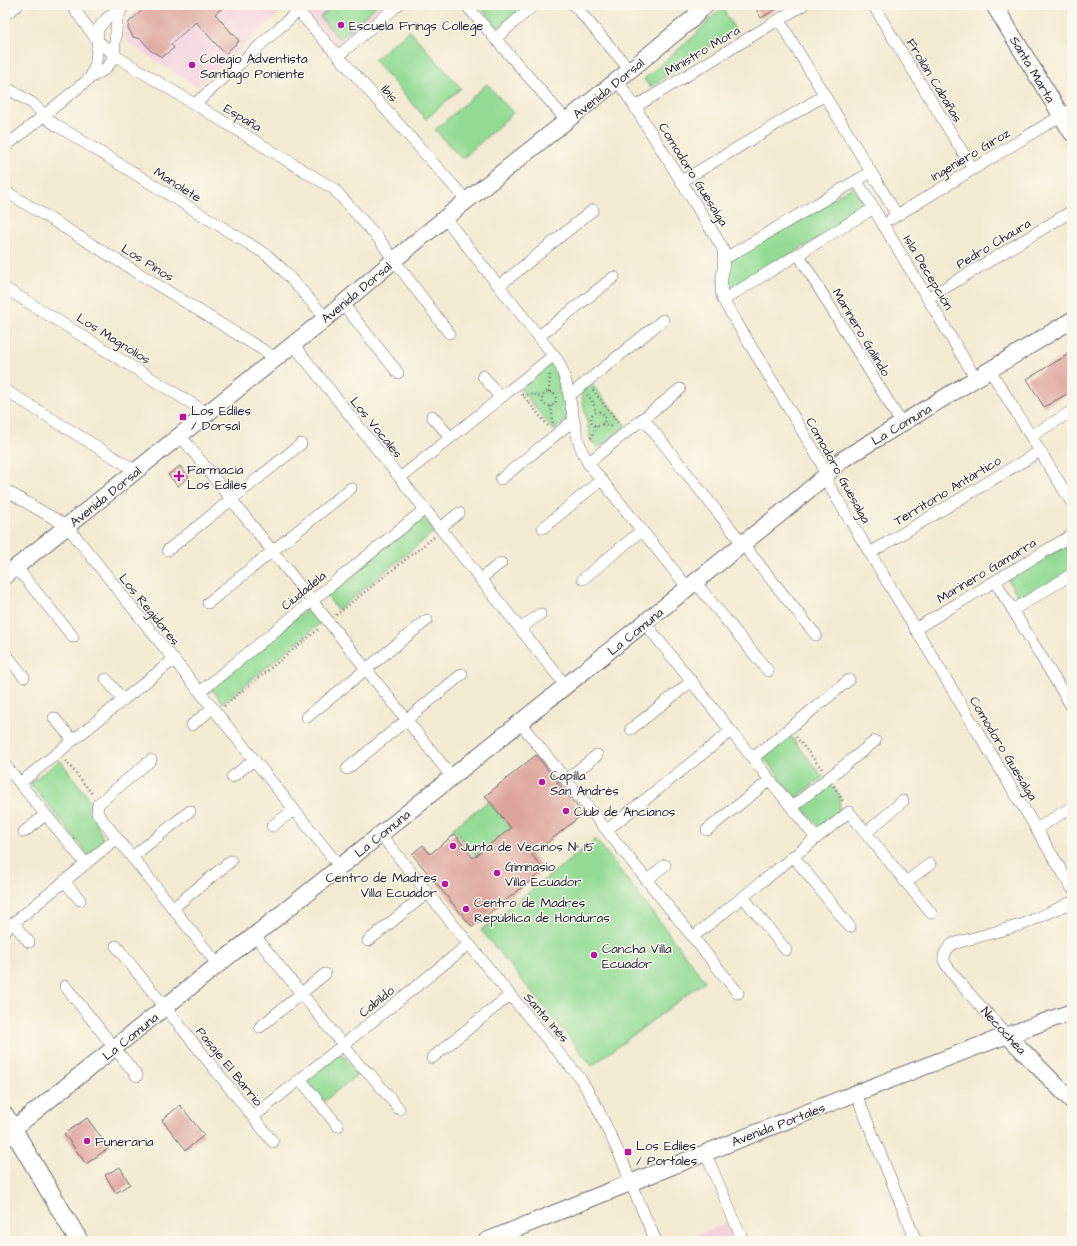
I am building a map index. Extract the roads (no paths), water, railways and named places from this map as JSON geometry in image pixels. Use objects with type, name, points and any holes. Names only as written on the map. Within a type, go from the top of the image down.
[{"type":"main road","points":[[9,1122],[80,1241]]},
{"type":"street","points":[[5,15],[18,5]]},
{"type":"street","name":"España","points":[[71,5],[97,40],[114,55],[334,189],[379,238],[449,333]]},
{"type":"street","points":[[338,56],[398,5]]},
{"type":"street","points":[[467,5],[567,121]]},
{"type":"street","points":[[495,38],[534,5]]},
{"type":"street","points":[[574,5],[630,70]]},
{"type":"street","name":"Avenida Dorsal","points":[[11,571],[326,318],[444,218],[567,121],[691,20],[705,5]]},
{"type":"street","name":"Ministro Mora","points":[[635,107],[803,5]]},
{"type":"street","name":"Froilán Cabañas","points":[[873,5],[973,169]]},
{"type":"street","name":"Santa Marta","points":[[994,5],[1067,112],[1072,133]]},
{"type":"street","points":[[90,78],[96,63],[98,29],[101,23],[124,6]]},
{"type":"street","points":[[5,147],[90,78],[105,69],[111,62],[114,55],[117,19],[124,6]]},
{"type":"street","points":[[195,104],[295,8]]},
{"type":"street","name":"Ibis","points":[[295,8],[467,201]]},
{"type":"street","points":[[779,20],[897,215]]},
{"type":"street","name":"Comodoro Guesalga","points":[[617,80],[682,181],[722,247],[724,259],[721,289],[723,300],[821,462],[824,477],[1072,888]]},
{"type":"street","name":"Manolete","points":[[5,87],[32,103],[44,116],[56,125],[267,255],[283,270],[326,318]]},
{"type":"street","points":[[682,181],[825,95]]},
{"type":"street","name":"Ingeniero Giroz","points":[[883,224],[1067,112]]},
{"type":"street","points":[[724,259],[871,172]]},
{"type":"street","name":"Isla Decepción","points":[[857,181],[976,379]]},
{"type":"street","name":"Los Pinos","points":[[5,191],[276,358]]},
{"type":"street","points":[[723,300],[874,208]]},
{"type":"street","points":[[499,286],[594,210]]},
{"type":"street","name":"Pedro Chaura","points":[[928,298],[1072,211]]},
{"type":"street","points":[[444,218],[558,361],[564,374],[581,450],[588,463],[642,530],[768,671]]},
{"type":"street","name":"Marinero Galindo","points":[[798,254],[902,424]]},
{"type":"street","points":[[539,336],[614,277]]},
{"type":"street","name":"Los Magnolios","points":[[5,288],[207,413]]},
{"type":"street","points":[[343,304],[398,373]]},
{"type":"street","points":[[569,396],[663,320]]},
{"type":"street","name":"La Comuna","points":[[9,1122],[115,1048],[743,544],[824,477],[835,466],[1072,320]]},
{"type":"street","name":"Los Vocales","points":[[293,344],[566,686]]},
{"type":"street","points":[[400,478],[554,355]]},
{"type":"street","points":[[990,370],[1072,503]]},
{"type":"street","points":[[483,376],[500,397]]},
{"type":"street","points":[[588,463],[680,389]]},
{"type":"street","points":[[5,390],[136,471]]},
{"type":"street","points":[[1031,436],[1072,411]]},
{"type":"street","points":[[432,416],[450,437]]},
{"type":"street","points":[[643,418],[816,635]]},
{"type":"street","points":[[501,479],[574,420]]},
{"type":"street","points":[[180,435],[452,777]]},
{"type":"street","points":[[168,550],[301,444]]},
{"type":"street","name":"Territorio Antártico","points":[[870,553],[1040,451]]},
{"type":"street","points":[[543,528],[601,480]]},
{"type":"street","points":[[208,603],[351,488]]},
{"type":"street","points":[[5,490],[66,526]]},
{"type":"street","name":"Ciudadela","points":[[200,692],[425,509]]},
{"type":"street","points":[[440,528],[459,513]]},
{"type":"street","name":"Los Regidores","points":[[66,526],[340,867]]},
{"type":"street","points":[[583,579],[642,530]]},
{"type":"street","name":"Marinero Gamarra","points":[[915,629],[1072,535]]},
{"type":"street","points":[[480,579],[500,563]]},
{"type":"street","points":[[11,571],[73,637]]},
{"type":"street","points":[[1013,610],[1072,574]]},
{"type":"street","points":[[995,581],[1072,708]]},
{"type":"street","points":[[520,629],[540,614]]},
{"type":"street","points":[[307,717],[427,620]]},
{"type":"street","points":[[645,623],[816,838]]},
{"type":"street","points":[[5,653],[24,676]]},
{"type":"street","points":[[20,783],[173,660]]},
{"type":"street","points":[[347,769],[462,674]]},
{"type":"street","points":[[106,679],[123,700]]},
{"type":"street","points":[[753,758],[849,680]]},
{"type":"street","points":[[631,729],[692,681]]},
{"type":"street","points":[[192,725],[213,708]]},
{"type":"street","points":[[54,718],[73,740]]},
{"type":"street","points":[[520,723],[738,993]]},
{"type":"street","points":[[607,830],[731,731]]},
{"type":"street","points":[[792,807],[875,741]]},
{"type":"street","points":[[566,780],[597,755]]},
{"type":"street","points":[[151,760],[98,804],[97,813],[218,965]]},
{"type":"street","points":[[232,777],[254,760]]},
{"type":"street","points":[[5,765],[86,864]]},
{"type":"street","points":[[707,830],[770,780]]},
{"type":"street","points":[[866,833],[903,801]]},
{"type":"street","points":[[1036,829],[1072,807]]},
{"type":"street","points":[[272,826],[294,810]]},
{"type":"street","points":[[132,857],[190,811]]},
{"type":"street","points":[[693,937],[849,812],[931,913]]},
{"type":"street","points":[[24,832],[45,815]]},
{"type":"street","name":"Santa Inés","points":[[381,835],[510,995],[569,1064],[586,1088],[595,1103],[624,1164],[630,1182],[656,1241]]},
{"type":"street","points":[[29,942],[9,926],[117,838]]},
{"type":"street","points":[[793,856],[850,927]]},
{"type":"street","points":[[173,908],[230,861]]},
{"type":"street","points":[[906,882],[930,864]]},
{"type":"street","points":[[647,880],[665,865]]},
{"type":"street","points":[[64,881],[80,900]]},
{"type":"street","points":[[368,941],[427,893]]},
{"type":"street","points":[[743,897],[786,950]]},
{"type":"street","name":"Necochea","points":[[1072,902],[1024,924],[952,944],[947,949],[944,960],[952,974],[1007,1035],[1072,1101]]},
{"type":"street","points":[[254,936],[360,1066],[370,1074],[399,1109]]},
{"type":"street","name":"Cabildo","points":[[253,1117],[469,944]]},
{"type":"street","name":"Pasaje El Barrio","points":[[116,946],[273,1142]]},
{"type":"street","points":[[260,1027],[325,974]]},
{"type":"street","points":[[65,986],[137,1076]]},
{"type":"street","points":[[432,1058],[510,995]]},
{"type":"street","name":"Avenida Portales","points":[[494,1239],[705,1152],[1007,1035],[1072,1012]]},
{"type":"street","points":[[300,1080],[338,1126]]},
{"type":"street","points":[[856,1094],[916,1241]]},
{"type":"street","points":[[705,1152],[743,1241]]},
{"type":"place","name":"Escuela Frings College","points":[[341,25]]},
{"type":"place","name":"Colegio Adventista Santiago Poniente","points":[[192,65]]},
{"type":"place","name":"Los Ediles / Dorsal","points":[[183,417]]},
{"type":"place","name":"Farmacia Los Ediles","points":[[179,476]]},
{"type":"place","name":"Capilla San Andrés","points":[[542,782]]},
{"type":"place","name":"Club de Ancianos","points":[[566,811]]},
{"type":"place","name":"Junta de Vecinos N° 15","points":[[453,846]]},
{"type":"place","name":"Gimnasio Villa Ecuador","points":[[497,873]]},
{"type":"place","name":"Centro de Madres Villa Ecuador","points":[[445,884]]},
{"type":"place","name":"Centro de Madres República de Honduras","points":[[466,909]]},
{"type":"place","name":"Cancha Villa Ecuador","points":[[594,955]]},
{"type":"place","name":"Funeraria","points":[[87,1141]]},
{"type":"place","name":"Los Ediles / Portales","points":[[628,1152]]}]
